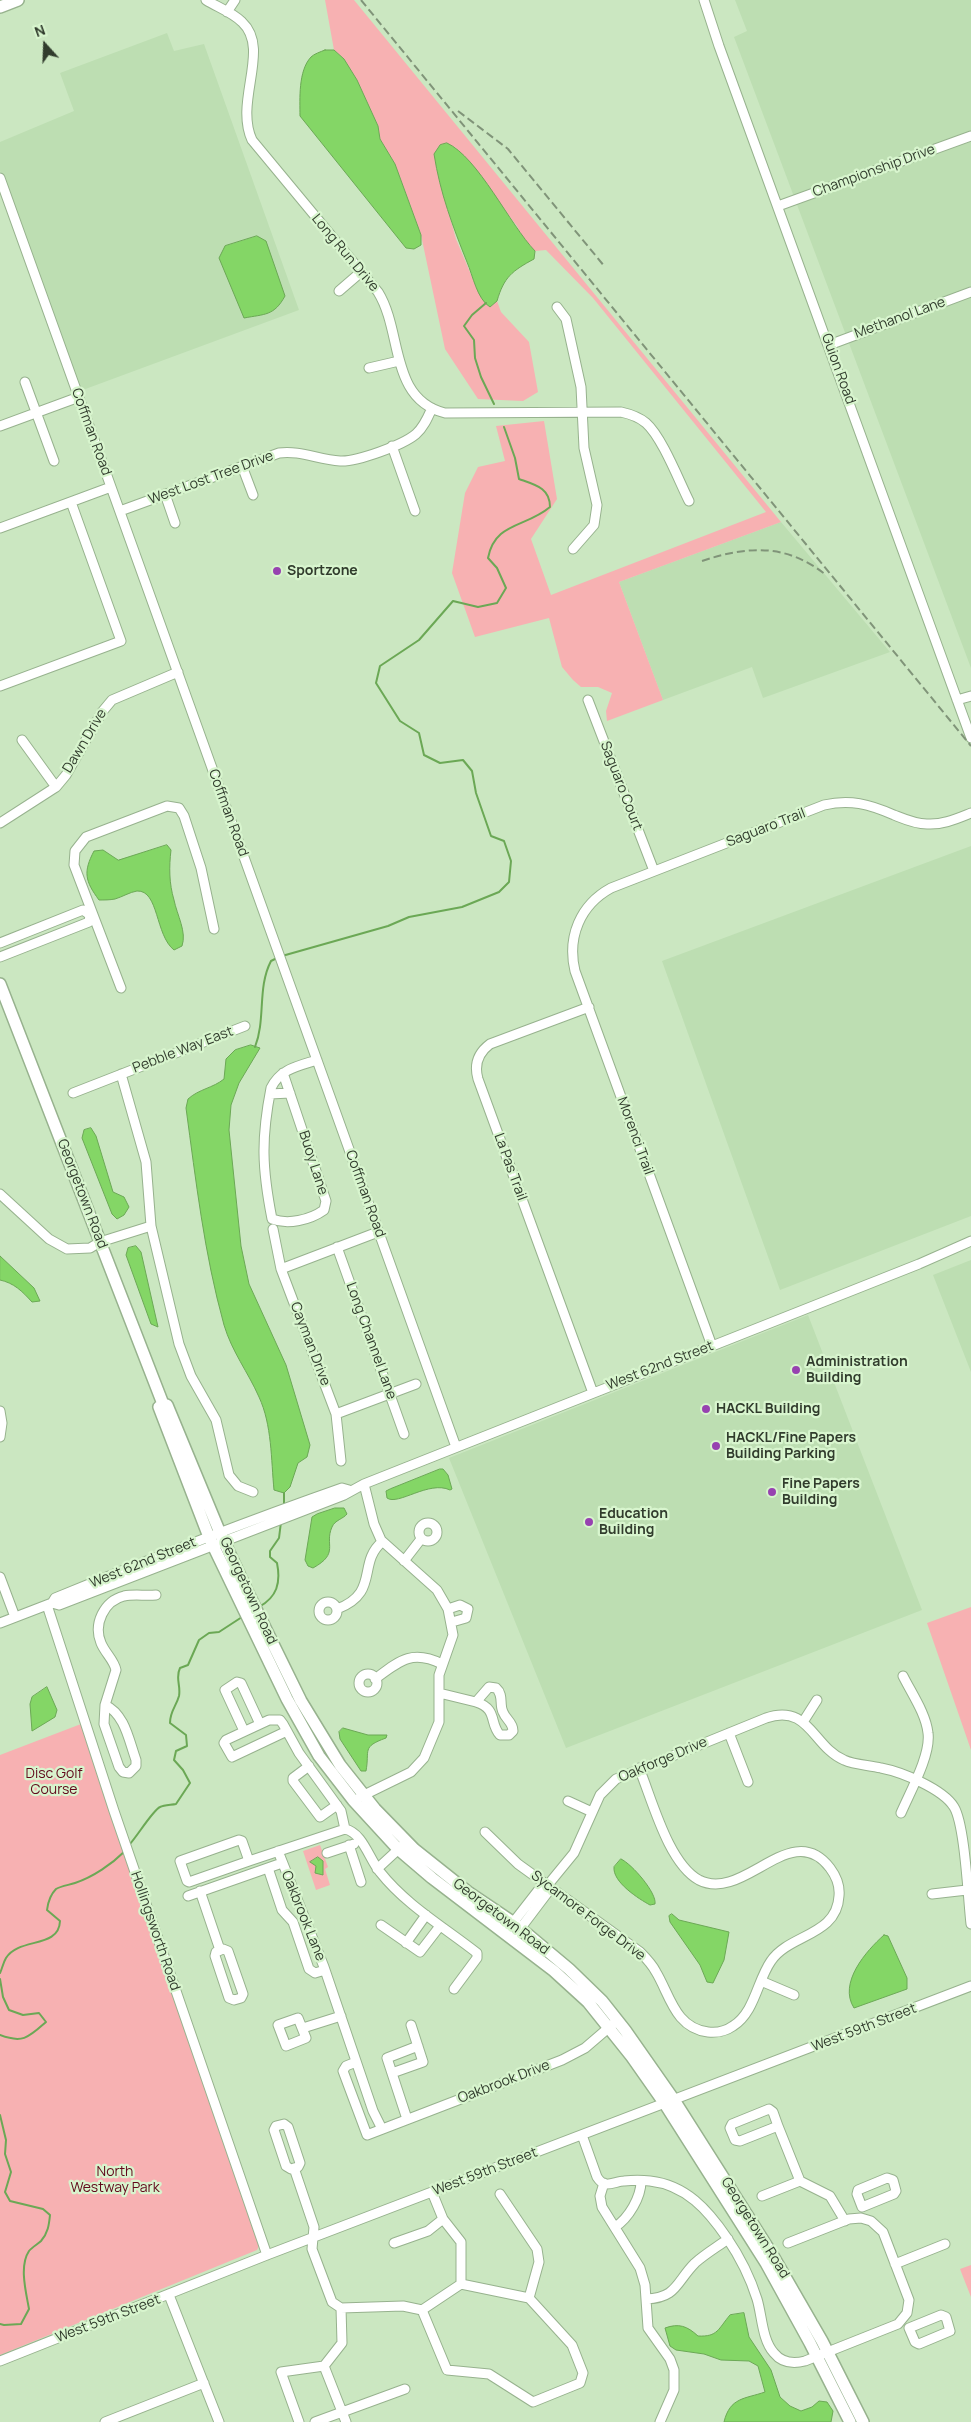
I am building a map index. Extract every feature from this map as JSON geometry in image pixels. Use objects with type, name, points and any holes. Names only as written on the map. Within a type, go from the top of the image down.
[{"type":"main road","points":[[0,7],[18,0]]},
{"type":"main road","name":"Georgetown Road","points":[[0,984],[163,1404],[159,1407],[307,1736],[319,1756],[353,1800],[398,1849],[432,1878],[574,1988],[614,2024]]},
{"type":"main road","name":"Georgetown Road","points":[[258,1626],[312,1721],[340,1765],[364,1795],[407,1841],[468,1892],[517,1926],[582,1981],[670,2102],[767,2246],[822,2354],[863,2422]]},
{"type":"main road","name":"Georgetown Road","points":[[822,2354],[850,2422]]},
{"type":"street","name":"Long Run Drive","points":[[206,0],[242,22],[253,41],[254,56],[245,112],[252,140],[378,292],[386,308],[399,361],[409,388],[418,399],[442,413],[621,412],[635,416],[645,422],[654,433],[689,501]]},
{"type":"street","points":[[228,12],[235,0]]},
{"type":"street","name":"Guion Road","points":[[704,0],[719,46],[971,738]]},
{"type":"street","name":"Championship Drive","points":[[778,206],[971,136]]},
{"type":"street","name":"Coffman Road","points":[[0,178],[456,1447]]},
{"type":"street","points":[[339,290],[362,272]]},
{"type":"street","name":"Methanol Lane","points":[[829,345],[971,292]]},
{"type":"street","points":[[558,306],[566,319],[581,387],[584,413],[584,448],[596,499],[597,514],[590,532],[574,549]]},
{"type":"street","points":[[369,368],[399,361]]},
{"type":"street","points":[[25,382],[54,461]]},
{"type":"street","points":[[0,426],[79,397]]},
{"type":"street","name":"West Lost Tree Drive","points":[[120,510],[242,466],[287,452],[342,461],[354,459],[392,446],[417,433],[426,422],[432,408]]},
{"type":"street","points":[[392,446],[415,510]]},
{"type":"street","points":[[242,466],[253,495]]},
{"type":"street","points":[[0,528],[111,487]]},
{"type":"street","points":[[165,494],[175,523]]},
{"type":"street","points":[[0,686],[121,641],[71,502]]},
{"type":"street","name":"Dawn Drive","points":[[1,820],[56,787],[108,704],[121,695],[178,672]]},
{"type":"street","points":[[957,700],[971,696]]},
{"type":"street","name":"Saguaro Court","points":[[588,700],[654,871]]},
{"type":"street","points":[[22,740],[56,787]]},
{"type":"street","name":"Saguaro Trail","points":[[578,924],[586,910],[600,895],[616,886],[835,802],[852,801],[866,804],[905,820],[925,824],[948,822],[971,813]]},
{"type":"street","points":[[121,988],[74,865],[74,854],[78,845],[88,836],[165,807],[174,806],[183,814],[202,868],[214,929]]},
{"type":"street","points":[[0,943],[83,910],[92,914]]},
{"type":"street","points":[[0,957],[89,922],[92,914]]},
{"type":"street","name":"Morenci Trail","points":[[578,924],[573,942],[573,960],[712,1346]]},
{"type":"street","name":"La Pas Trail","points":[[589,1007],[490,1044],[480,1054],[476,1068],[478,1079],[593,1393]]},
{"type":"street","name":"Pebble Way East","points":[[73,1093],[245,1026]]},
{"type":"street","points":[[290,1093],[270,1094],[274,1080],[283,1073],[317,1060]]},
{"type":"street","name":"Buoy Lane","points":[[270,1094],[263,1140],[265,1181],[272,1219],[281,1223],[315,1216],[324,1210],[326,1201],[283,1073]]},
{"type":"street","points":[[121,1074],[146,1162],[151,1226],[179,1344],[192,1376],[216,1420],[229,1476],[238,1486],[253,1492]]},
{"type":"street","points":[[0,1194],[58,1246],[81,1250],[151,1226]]},
{"type":"street","name":"Cayman Drive","points":[[273,1229],[281,1269],[336,1414],[341,1461]]},
{"type":"street","points":[[281,1269],[378,1232]]},
{"type":"street","name":"West 62nd Street","points":[[269,1520],[293,1515],[344,1495],[349,1490],[919,1264],[971,1241]]},
{"type":"street","name":"Long Channel Lane","points":[[337,1247],[404,1434]]},
{"type":"street","points":[[336,1414],[416,1384]]},
{"type":"street","points":[[0,1411],[2,1423],[0,1437]]},
{"type":"street","points":[[353,1800],[402,1778],[421,1763],[439,1722],[438,1677],[452,1640],[452,1622],[448,1609],[437,1590],[382,1542],[376,1529],[364,1484]]},
{"type":"street","name":"West 62nd Street","points":[[0,1623],[50,1604],[59,1605],[111,1580],[269,1520],[308,1500],[342,1488],[349,1490]]},
{"type":"street","points":[[404,1561],[422,1539]]},
{"type":"street","points":[[337,1608],[353,1601],[361,1593],[374,1551],[382,1542]]},
{"type":"street","points":[[0,1577],[15,1617]]},
{"type":"street","points":[[111,1580],[118,1599]]},
{"type":"street","points":[[106,1704],[115,1710],[122,1720],[136,1760],[136,1766],[131,1772],[123,1772],[118,1767],[104,1724],[106,1704],[116,1670],[100,1642],[98,1625],[104,1609],[118,1599],[128,1596],[156,1595]]},
{"type":"street","name":"Hollingsworth Road","points":[[50,1604],[124,1839],[267,2255]]},
{"type":"street","points":[[448,1609],[464,1605],[468,1611],[465,1619],[452,1622]]},
{"type":"street","points":[[376,1679],[405,1658],[422,1657],[442,1664]]},
{"type":"street","points":[[901,1813],[927,1750],[928,1734],[925,1721],[904,1676]]},
{"type":"street","points":[[244,1732],[225,1691],[226,1688],[237,1682],[241,1683],[260,1724]]},
{"type":"street","points":[[439,1694],[483,1705],[491,1713],[500,1736],[503,1737],[511,1734],[513,1726],[502,1711],[501,1694],[497,1689],[489,1688],[476,1702]]},
{"type":"street","points":[[818,1700],[803,1722],[840,1758],[853,1763],[884,1768],[914,1781],[942,1794],[955,1809],[960,1825],[971,1924]]},
{"type":"street","name":"Oakforge Drive","points":[[509,1936],[574,1853],[600,1796],[609,1784],[620,1776],[776,1716],[793,1717],[803,1722]]},
{"type":"street","points":[[287,1731],[230,1756],[225,1741],[260,1724],[276,1719],[282,1722],[309,1766],[337,1805],[343,1816],[345,1829]]},
{"type":"street","points":[[729,1733],[748,1782]]},
{"type":"street","points":[[309,1766],[293,1778],[293,1781],[320,1816],[337,1805]]},
{"type":"street","name":"Sycamore Forge Drive","points":[[486,1832],[516,1862],[644,1956],[657,1973],[677,2013],[693,2028],[715,2032],[733,2026],[747,2012],[761,1981],[776,1955],[819,1930],[833,1916],[839,1894],[834,1873],[820,1858],[804,1852],[796,1852],[778,1857],[731,1883],[714,1884],[700,1880],[689,1872],[673,1850],[640,1768]]},
{"type":"street","points":[[568,1801],[592,1812]]},
{"type":"street","points":[[249,1861],[242,1841],[239,1840],[181,1860],[180,1863],[189,1882],[345,1829],[353,1831],[377,1869],[426,1915],[478,1955],[454,1989]]},
{"type":"street","points":[[327,1853],[361,1841]]},
{"type":"street","points":[[377,1869],[407,1841]]},
{"type":"street","points":[[348,1846],[361,1882]]},
{"type":"street","name":"Oakbrook Lane","points":[[278,1851],[325,1970],[373,2111],[382,2128]]},
{"type":"street","points":[[188,1896],[282,1863]]},
{"type":"street","name":"Oakbrook Lane","points":[[268,1868],[283,1912],[293,1922],[310,1970],[315,1973],[325,1970]]},
{"type":"street","points":[[932,1894],[967,1890]]},
{"type":"street","points":[[200,1891],[220,1950]]},
{"type":"street","points":[[406,1943],[426,1915]]},
{"type":"street","points":[[381,1925],[421,1952],[440,1926]]},
{"type":"street","points":[[226,1949],[228,1951],[243,1994],[242,1998],[232,2001],[229,1998],[215,1956],[216,1952],[220,1950],[226,1949]]},
{"type":"street","points":[[761,1981],[794,1995]]},
{"type":"street","name":"West 59th Street","points":[[0,2361],[267,2255],[971,1986]]},
{"type":"street","points":[[303,2028],[341,2016]]},
{"type":"street","name":"Oakbrook Drive","points":[[382,2128],[567,2058],[585,2048],[614,2024]]},
{"type":"street","points":[[392,2073],[421,2064],[423,2060],[411,2025]]},
{"type":"street","points":[[407,2119],[387,2059],[388,2056],[418,2046]]},
{"type":"street","points":[[356,2062],[346,2066],[343,2070],[365,2134],[382,2128]]},
{"type":"street","points":[[778,2126],[738,2141],[735,2139],[730,2128],[732,2124],[769,2110],[773,2112],[800,2181],[830,2196],[845,2221]]},
{"type":"street","points":[[282,2124],[288,2127],[300,2161],[299,2166],[294,2168],[290,2170],[286,2167],[274,2130],[276,2126],[282,2124]]},
{"type":"street","points":[[582,2135],[597,2177],[604,2183],[641,2180],[671,2186],[693,2198],[711,2216],[728,2240],[750,2281],[773,2352],[782,2360],[793,2363],[822,2354],[893,2327],[902,2321],[908,2310],[909,2300],[881,2230],[871,2221],[861,2218],[845,2221],[788,2243]]},
{"type":"street","points":[[294,2168],[314,2227],[312,2250],[332,2302],[341,2308],[403,2306],[422,2310],[461,2284],[529,2298],[574,2347],[583,2373],[580,2383],[533,2402],[489,2374],[447,2370],[422,2310]]},
{"type":"street","points":[[615,2227],[627,2216],[640,2190],[641,2180]]},
{"type":"street","points":[[762,2196],[800,2181]]},
{"type":"street","points":[[604,2183],[601,2202],[640,2268],[645,2282],[649,2330],[670,2359],[675,2375],[673,2392],[660,2422]]},
{"type":"street","points":[[432,2192],[443,2219],[461,2243],[461,2284]]},
{"type":"street","points":[[500,2194],[537,2250],[539,2262],[529,2298]]},
{"type":"street","points":[[861,2218],[862,2207]]},
{"type":"street","points":[[394,2243],[428,2230],[443,2219]]},
{"type":"street","points":[[646,2299],[669,2295],[700,2258],[728,2240]]},
{"type":"street","points":[[895,2264],[945,2244]]},
{"type":"street","points":[[169,2295],[219,2422]]},
{"type":"street","points":[[299,2422],[281,2372],[324,2366],[342,2344],[341,2308]]},
{"type":"street","points":[[902,2321],[909,2328]]},
{"type":"street","points":[[324,2366],[346,2422]]},
{"type":"street","points":[[105,2422],[204,2383]]},
{"type":"street","points":[[315,2422],[405,2389]]},
{"type":"shaded area","points":[[735,0],[971,0],[971,668],[734,37],[747,31]]},
{"type":"shaded area","points":[[167,33],[174,51],[204,44],[299,310],[80,391],[0,171],[0,142],[74,111],[60,73]]},
{"type":"shaded area","points":[[325,50],[334,50],[344,59],[357,80],[378,126],[380,139],[395,164],[421,235],[421,245],[414,249],[406,248],[300,116],[300,94],[304,70],[311,57]]},
{"type":"shaded area","points":[[447,143],[459,151],[482,176],[535,251],[534,259],[514,271],[506,280],[497,301],[490,307],[482,299],[476,287],[443,196],[434,154],[440,145]]},
{"type":"shaded area","points":[[257,236],[266,241],[285,296],[273,311],[263,315],[244,318],[219,258],[225,246]]},
{"type":"shaded area","points":[[781,522],[890,652],[763,698],[752,667],[663,700],[619,582]]},
{"type":"shaded area","points":[[167,845],[171,850],[171,887],[183,935],[182,946],[174,950],[163,934],[153,905],[144,893],[137,891],[115,899],[99,900],[88,882],[87,876],[88,865],[94,851],[103,850],[118,860]]},
{"type":"shaded area","points":[[971,846],[971,1216],[780,1290],[662,961]]},
{"type":"shaded area","points":[[251,1045],[260,1048],[239,1083],[231,1105],[229,1130],[241,1246],[249,1284],[286,1365],[310,1445],[307,1457],[298,1463],[290,1487],[284,1493],[274,1490],[270,1442],[263,1408],[255,1388],[227,1335],[217,1298],[201,1217],[186,1108],[188,1099],[224,1079],[226,1059],[235,1050]]},
{"type":"shaded area","points":[[91,1128],[96,1136],[113,1192],[124,1197],[129,1207],[124,1215],[117,1219],[112,1214],[82,1138],[84,1130]]},
{"type":"shaded area","points":[[136,1246],[141,1252],[158,1327],[151,1324],[126,1255],[128,1248]]},
{"type":"shaded area","points":[[0,1256],[34,1288],[40,1301],[32,1302],[18,1288],[0,1280]]},
{"type":"shaded area","points":[[971,1260],[971,1372],[933,1275]]},
{"type":"shaded area","points":[[808,1315],[922,1610],[566,1748],[449,1458]]},
{"type":"shaded area","points":[[443,1469],[448,1475],[452,1489],[433,1488],[399,1499],[392,1500],[387,1498],[386,1491]]},
{"type":"shaded area","points":[[335,1508],[344,1508],[347,1514],[332,1527],[329,1539],[329,1553],[321,1563],[313,1568],[308,1566],[305,1560],[312,1517]]},
{"type":"shaded area","points":[[47,1687],[57,1710],[55,1717],[32,1731],[30,1704],[32,1697]]},
{"type":"shaded area","points":[[343,1728],[368,1735],[387,1735],[386,1738],[373,1744],[368,1750],[366,1771],[361,1771],[340,1739],[339,1732]]},
{"type":"shaded area","points":[[318,1857],[323,1861],[323,1875],[315,1873],[316,1866],[310,1862]]},
{"type":"shaded area","points":[[621,1859],[643,1879],[655,1899],[655,1904],[650,1905],[639,1899],[617,1878],[614,1867]]},
{"type":"shaded area","points":[[672,1914],[679,1920],[729,1932],[724,1960],[713,1983],[707,1982],[700,1965],[670,1922],[669,1916]]},
{"type":"shaded area","points":[[884,1935],[888,1936],[907,1978],[907,1989],[854,2008],[849,1988],[856,1968],[869,1950]]},
{"type":"shaded area","points":[[744,2313],[749,2337],[771,2370],[780,2397],[790,2406],[801,2411],[812,2407],[819,2401],[827,2402],[833,2411],[831,2422],[724,2422],[734,2403],[765,2392],[758,2366],[749,2361],[721,2360],[704,2354],[676,2350],[670,2346],[665,2328],[679,2326],[690,2330],[698,2336],[705,2336],[717,2331],[730,2315]]},
{"type":"green space","points":[[325,0],[354,0],[781,522],[619,582],[663,700],[607,721],[606,711],[612,693],[598,687],[581,687],[562,667],[549,618],[475,637],[452,573],[465,493],[478,467],[505,461],[496,426],[544,421],[557,499],[531,539],[551,595],[766,512],[593,298],[546,250],[535,251],[524,240],[517,226],[455,147],[436,167],[456,239],[478,291],[490,307],[497,301],[501,312],[529,342],[538,392],[523,401],[478,399],[445,349],[421,235],[395,164],[380,139],[378,126],[357,80],[344,59],[334,50]]},
{"type":"green space","points":[[971,1607],[971,1750],[927,1623]]},
{"type":"green space","name":"North Westway Park","points":[[81,1724],[259,2246],[257,2250],[0,2355],[0,1755]]},
{"type":"green space","points":[[320,1845],[328,1867],[325,1869],[330,1885],[316,1890],[303,1851]]},
{"type":"green space","points":[[971,2265],[971,2297],[960,2269]]},
{"type":"waterway","points":[[486,303],[472,315],[464,326],[474,340],[475,358],[481,377],[494,404]]},
{"type":"waterway","points":[[282,956],[388,926],[409,917],[462,907],[499,892],[509,882],[511,861],[504,841],[491,836],[476,793],[472,771],[463,760],[440,763],[424,755],[419,733],[400,721],[376,683],[380,666],[419,640],[453,601],[478,607],[497,603],[506,588],[497,568],[488,558],[492,546],[504,532],[550,507],[548,495],[545,491],[536,485],[519,479],[515,458],[504,427]]},
{"type":"waterway","points":[[255,1047],[260,1026],[264,982],[271,961],[277,958]]},
{"type":"waterway","points":[[284,1493],[284,1505]]},
{"type":"waterway","points":[[259,1607],[274,1594],[278,1583],[277,1563],[270,1557],[270,1551],[279,1538],[281,1522]]},
{"type":"waterway","points":[[129,1845],[157,1809],[176,1804],[190,1783],[183,1770],[174,1760],[176,1751],[187,1746],[186,1735],[170,1723],[171,1715],[179,1696],[178,1675],[180,1668],[188,1665],[199,1640],[209,1633],[219,1632],[242,1617]]},
{"type":"waterway","points":[[0,1973],[6,1958],[12,1952],[20,1947],[53,1936],[58,1930],[60,1921],[47,1910],[52,1894],[56,1889],[95,1874],[125,1851]]},
{"type":"waterway","points":[[0,1979],[3,1997],[9,2010],[23,2015],[39,2013],[46,2022],[25,2038],[14,2039],[0,2035]]},
{"type":"waterway","points":[[0,2115],[6,2140],[5,2154],[11,2172],[5,2192],[10,2201],[43,2209],[50,2215],[49,2226],[45,2235],[29,2251],[24,2264],[24,2279],[29,2309],[21,2324],[0,2324]]},
{"type":"railway","points":[[361,0],[971,746]]},
{"type":"railway","points":[[458,111],[508,149],[605,267]]},
{"type":"railway","points":[[702,561],[735,552],[766,550],[796,557],[826,575]]},
{"type":"place","name":"Sportzone","points":[[277,571]]},
{"type":"place","name":"Administration Building","points":[[796,1370]]},
{"type":"place","name":"HACKL Building","points":[[706,1409]]},
{"type":"place","name":"HACKL/Fine Papers Building Parking","points":[[716,1446]]},
{"type":"place","name":"Fine Papers Building","points":[[772,1492]]},
{"type":"place","name":"Education Building","points":[[589,1522]]},
{"type":"park label","name":"Disc Golf Course","points":[[54,1782]]}]
